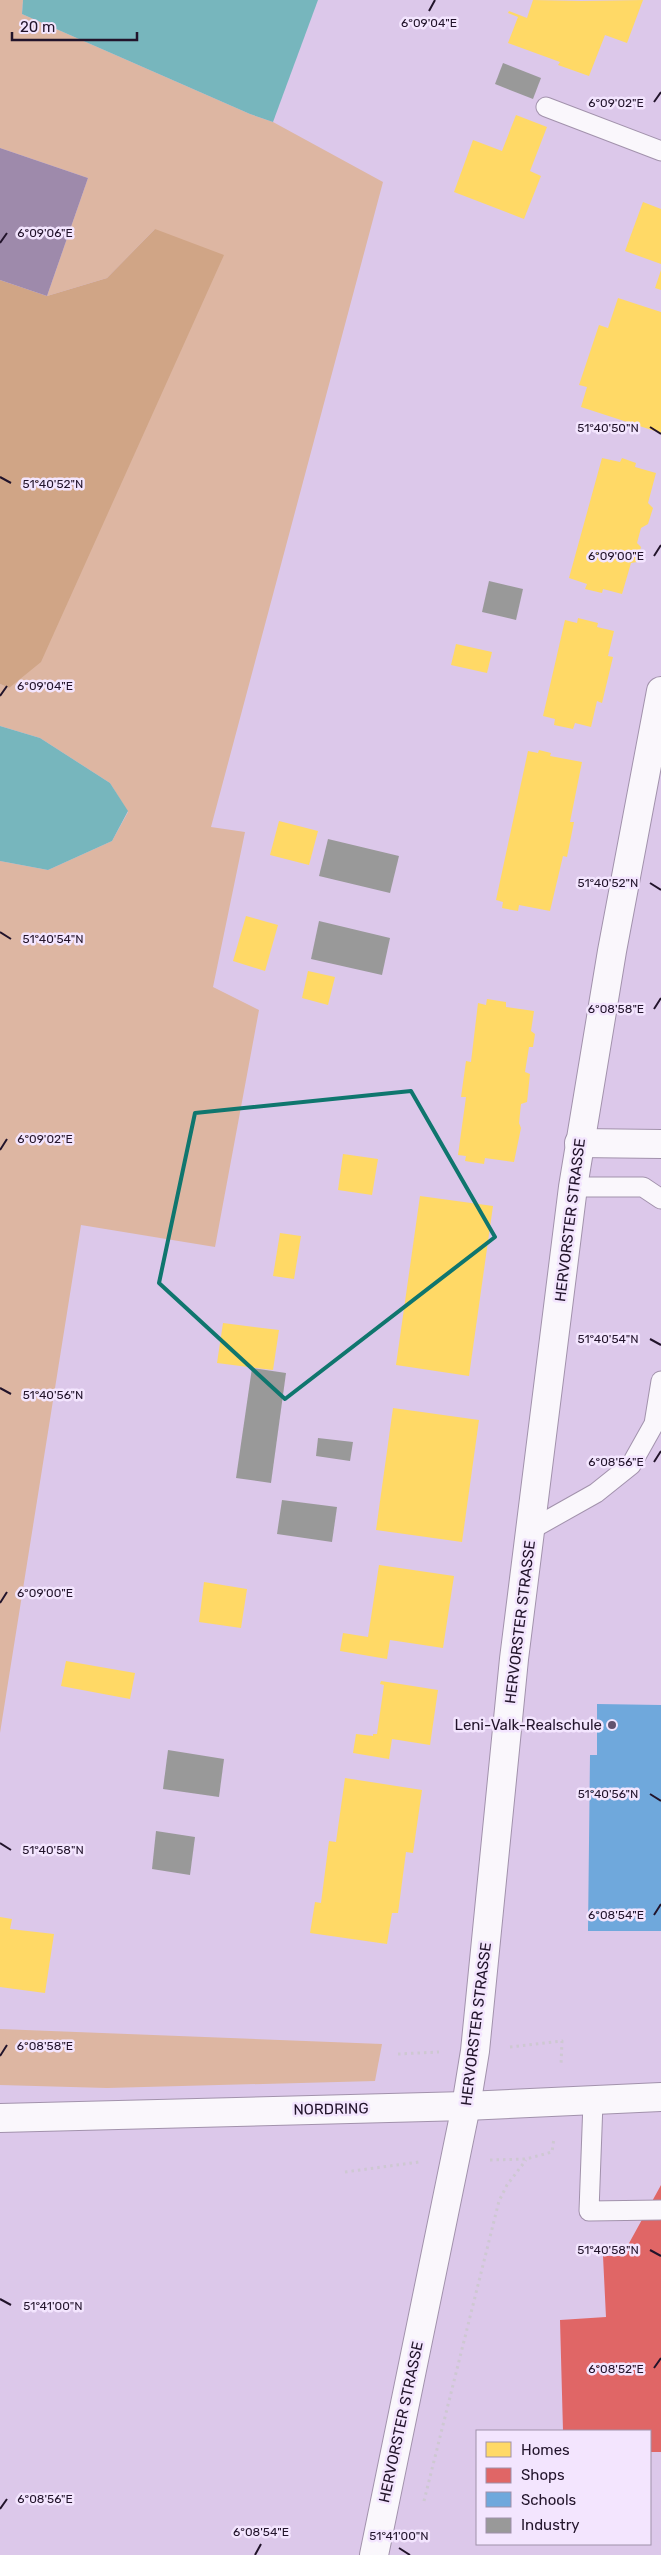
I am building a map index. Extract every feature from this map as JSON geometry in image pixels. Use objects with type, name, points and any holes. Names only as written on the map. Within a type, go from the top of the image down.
[{"type":"street","name":"HERVORSTER STRASSE","points":[[374,2555],[466,2106],[474,2051],[514,1659],[532,1529],[579,1143],[659,708]]},
{"type":"street","points":[[579,1143],[661,1144]]},
{"type":"street","name":"NORDRING","points":[[0,2118],[593,2102],[661,2097]]},
{"type":"lane","points":[[546,107],[661,150]]},
{"type":"lane","points":[[573,1187],[642,1187],[661,1199]]},
{"type":"lane","points":[[532,1529],[596,1493],[631,1465],[654,1424],[661,1381]]},
{"type":"lane","points":[[593,2102],[589,2211],[661,2210]]},
{"type":"path","points":[[423,2507],[499,2201],[506,2184],[526,2159]]},
{"type":"highlighted area","points":[[411,1091],[495,1237],[285,1399],[159,1283],[195,1113]]},
{"type":"shaded area","points":[[0,0],[23,0],[22,14],[250,114],[273,122],[383,182],[211,827],[245,832],[213,987],[259,1010],[215,1247],[81,1225],[0,1733],[0,861],[48,870],[112,841],[128,812],[110,783],[40,738],[0,726],[0,684],[9,688],[155,229],[107,278],[47,296],[88,178],[0,148]]},
{"type":"shaded area","points":[[23,0],[318,0],[273,122],[250,114],[22,14]]},
{"type":"shaded area","points":[[155,229],[224,255],[41,662],[9,688],[0,684],[0,280],[47,296],[107,278]]},
{"type":"shaded area","points":[[0,726],[40,738],[110,783],[128,811],[112,841],[48,870],[0,861]]},
{"type":"shaded area","points":[[0,2029],[382,2044],[375,2081],[107,2088],[0,2085]]},
{"type":"building: Homes","points":[[533,0],[643,0],[627,43],[605,35],[589,76],[558,65],[560,62],[508,43],[518,17],[508,13],[509,11],[527,18]]},
{"type":"building: Homes","points":[[516,115],[547,127],[530,171],[541,176],[524,219],[454,192],[473,140],[502,151]]},
{"type":"building: Homes","points":[[643,202],[661,209],[661,264],[625,251]]},
{"type":"building: Homes","points":[[661,270],[661,290],[655,288]]},
{"type":"building: Homes","points":[[618,298],[661,312],[661,433],[581,407],[587,387],[579,385],[599,325],[608,328]]},
{"type":"building: Homes","points":[[602,458],[620,462],[622,458],[636,463],[635,467],[656,473],[648,503],[653,508],[648,524],[641,528],[637,543],[641,547],[637,562],[631,563],[622,594],[603,589],[602,593],[585,589],[587,584],[569,578]]},
{"type":"building: Homes","points":[[578,618],[598,623],[597,627],[614,631],[608,656],[613,657],[602,703],[597,701],[591,727],[575,723],[573,729],[554,725],[555,719],[543,716],[565,620],[577,623]]},
{"type":"building: Homes","points":[[456,644],[492,652],[487,673],[451,665]]},
{"type":"building: Homes","points":[[539,750],[551,753],[550,756],[582,762],[570,822],[574,822],[567,857],[563,856],[550,911],[519,905],[518,911],[502,908],[503,902],[496,900],[528,751],[538,753]]},
{"type":"building: Homes","points":[[279,821],[318,831],[309,865],[270,855]]},
{"type":"building: Homes","points":[[246,916],[278,925],[265,971],[233,961]]},
{"type":"building: Homes","points":[[308,971],[335,977],[328,1005],[302,998]]},
{"type":"building: Homes","points":[[487,999],[506,1002],[506,1007],[534,1011],[531,1031],[535,1034],[533,1047],[529,1047],[525,1072],[530,1074],[527,1102],[521,1104],[519,1123],[521,1128],[514,1162],[485,1158],[484,1164],[465,1161],[466,1156],[458,1155],[466,1097],[461,1097],[466,1061],[471,1062],[478,1003],[486,1005]]},
{"type":"building: Homes","points":[[343,1154],[378,1159],[372,1195],[338,1190]]},
{"type":"building: Homes","points":[[420,1196],[493,1206],[469,1376],[396,1365]]},
{"type":"building: Homes","points":[[280,1233],[301,1236],[294,1279],[273,1276]]},
{"type":"building: Homes","points":[[223,1323],[279,1330],[273,1370],[217,1363]]},
{"type":"building: Homes","points":[[393,1408],[479,1420],[462,1542],[376,1530]]},
{"type":"building: Homes","points":[[379,1565],[454,1576],[443,1648],[390,1640],[387,1659],[340,1651],[343,1633],[368,1637]]},
{"type":"building: Homes","points":[[204,1582],[247,1589],[241,1628],[199,1622]]},
{"type":"building: Homes","points":[[66,1661],[135,1673],[130,1699],[61,1686]]},
{"type":"building: Homes","points":[[381,1681],[438,1690],[430,1745],[392,1739],[389,1759],[353,1753],[356,1734],[373,1736],[373,1734],[377,1734],[384,1685],[380,1684]]},
{"type":"building: Homes","points":[[345,1778],[422,1790],[413,1853],[406,1852],[398,1913],[392,1913],[387,1944],[310,1933],[315,1902],[321,1903],[329,1841],[336,1842]]},
{"type":"building: Homes","points":[[0,1917],[12,1919],[10,1929],[54,1934],[45,1993],[0,1987]]},
{"type":"building: Shops","points":[[661,2185],[661,2452],[651,2452],[651,2430],[563,2430],[560,2320],[606,2317],[603,2256],[622,2256]]},
{"type":"building: Schools","points":[[597,1704],[661,1705],[661,1931],[588,1931],[590,1755],[597,1755]]},
{"type":"building: Industry","points":[[503,63],[541,78],[533,99],[495,84]]},
{"type":"building: Industry","points":[[489,581],[523,589],[516,620],[482,612]]},
{"type":"building: Industry","points":[[328,839],[399,856],[390,893],[319,876]]},
{"type":"building: Industry","points":[[319,921],[390,938],[382,975],[311,959]]},
{"type":"building: Industry","points":[[252,1368],[286,1373],[271,1483],[236,1478]]},
{"type":"building: Industry","points":[[318,1438],[353,1442],[350,1461],[316,1456]]},
{"type":"building: Industry","points":[[282,1500],[337,1507],[332,1542],[277,1534]]},
{"type":"building: Industry","points":[[168,1750],[224,1759],[219,1797],[163,1789]]},
{"type":"building: Industry","points":[[156,1831],[195,1837],[190,1875],[152,1869]]},
{"type":"building: Other","points":[[0,148],[88,178],[47,296],[0,280]]},
{"type":"place","name":"Leni-Valk-Realschule","points":[[612,1725]]}]
